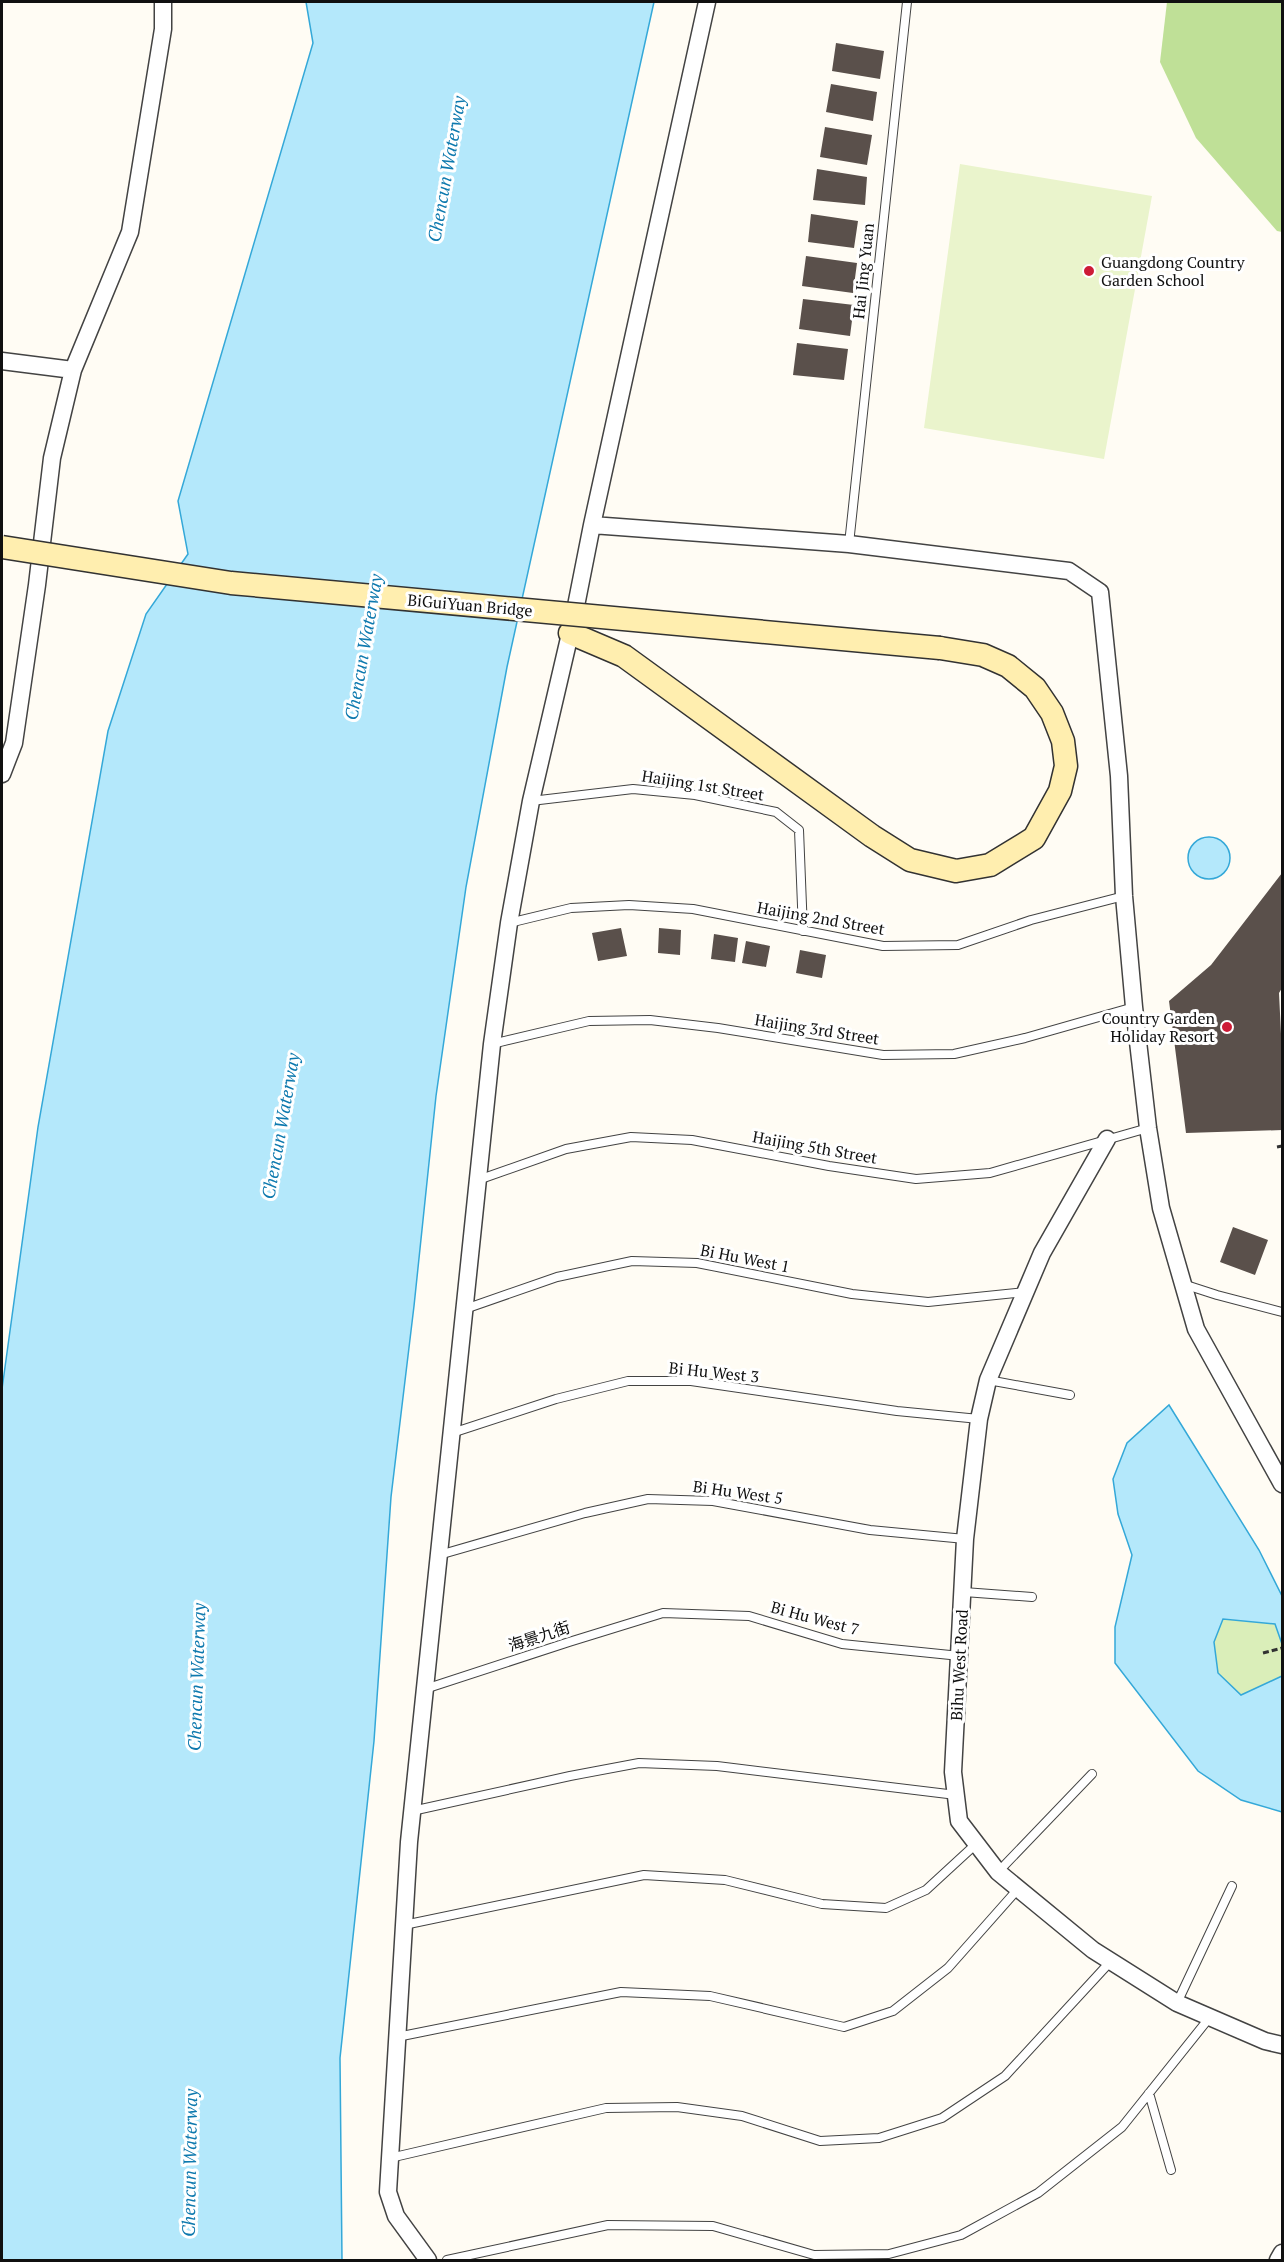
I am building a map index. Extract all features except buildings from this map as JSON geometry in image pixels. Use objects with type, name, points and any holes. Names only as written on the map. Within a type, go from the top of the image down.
[{"type":"main road","name":"BiGuiYuan Bridge","points":[[2,547],[231,583],[937,655]]},
{"type":"main road","name":"BiGuiYuan Bridge","points":[[2,557],[220,592],[937,655]]},
{"type":"main road","points":[[572,627],[620,641],[868,821],[912,849],[952,856],[986,850],[1030,823],[1046,796],[1052,766],[1049,741],[1038,714],[1018,689],[996,673],[937,655]]},
{"type":"street","points":[[2,774],[14,743],[37,585],[52,458],[73,370],[130,232],[162,29],[164,2]]},
{"type":"street","points":[[428,2260],[396,2216],[388,2192],[412,1811],[492,1044],[509,923],[531,801],[572,627],[592,525],[707,2]]},
{"type":"street","points":[[2,361],[73,370]]},
{"type":"street","points":[[592,525],[849,544],[1069,571],[1101,592],[1119,776],[1124,896],[1134,1007],[1148,1128],[1161,1208],[1196,1329],[1282,1484]]},
{"type":"street","name":"Bihu West Road","points":[[1107,1139],[1042,1253],[988,1380],[979,1419],[965,1539],[953,1772],[959,1821],[998,1872],[1093,1950],[1177,2003],[1264,2041],[1282,2045]]},
{"type":"street","points":[[1278,2260],[1282,2253]]},
{"type":"lane","name":"Hai Jing Yuan","points":[[849,544],[907,2]]},
{"type":"lane","name":"Haijing 1st Street","points":[[531,801],[633,789],[695,795],[776,812],[799,830],[803,931]]},
{"type":"lane","name":"Haijing 2nd Street","points":[[509,923],[570,908],[629,905],[693,909],[883,946],[958,945],[1031,920],[1124,896]]},
{"type":"lane","name":"Haijing 3rd Street","points":[[492,1044],[589,1021],[650,1020],[718,1028],[883,1055],[954,1054],[1025,1038],[1134,1007]]},
{"type":"lane","name":"Haijing 5th Street","points":[[478,1180],[566,1149],[631,1137],[692,1140],[830,1166],[916,1179],[990,1173],[1148,1128]]},
{"type":"lane","name":"Bi Hu West 1","points":[[465,1309],[557,1277],[632,1261],[698,1263],[852,1294],[928,1302],[1026,1292]]},
{"type":"lane","points":[[1183,1284],[1282,1312]]},
{"type":"lane","points":[[988,1380],[1070,1395]]},
{"type":"lane","name":"Bi Hu West 3","points":[[452,1434],[556,1399],[628,1381],[691,1381],[897,1411],[979,1419]]},
{"type":"lane","name":"Bi Hu West 5","points":[[439,1555],[585,1513],[648,1499],[713,1501],[870,1530],[965,1539]]},
{"type":"lane","points":[[964,1592],[1032,1597]]},
{"type":"lane","name":"海景九街","points":[[425,1689],[663,1613]]},
{"type":"lane","name":"Bi Hu West 7","points":[[663,1613],[749,1616],[842,1644],[960,1656]]},
{"type":"lane","points":[[412,1811],[639,1763],[717,1766],[956,1795]]},
{"type":"lane","points":[[998,1872],[1092,1774]]},
{"type":"lane","points":[[404,1925],[644,1875],[725,1880],[822,1904],[886,1908],[926,1890],[976,1844]]},
{"type":"lane","points":[[1177,2003],[1232,1886]]},
{"type":"lane","points":[[397,2037],[621,1992],[710,1996],[844,2027],[894,2011],[948,1968],[1018,1889]]},
{"type":"lane","points":[[390,2158],[606,2108],[677,2108],[742,2116],[820,2141],[879,2138],[942,2118],[1005,2076],[1111,1961]]},
{"type":"lane","points":[[447,2260],[608,2225],[713,2226],[814,2255],[889,2254],[961,2235],[1038,2193],[1122,2127],[1210,2018]]},
{"type":"lane","points":[[1149,2093],[1170,2170]]},
{"type":"path","points":[[1277,1147],[1282,1146]]},
{"type":"path","points":[[1263,1653],[1281,1649]]},
{"type":"green space","points":[[1167,2],[1282,2],[1282,232],[1277,231],[1196,138],[1160,62]]},
{"type":"green space","points":[[960,164],[1152,196],[1104,459],[924,428]]},
{"type":"green space","points":[[1222,1619],[1275,1624],[1282,1644],[1282,1676],[1241,1696],[1218,1673],[1214,1642]]},
{"type":"water","name":"Chencun Waterway","points":[[306,2],[654,2],[507,667],[466,887],[436,1096],[391,1497],[374,1741],[340,2058],[342,2260],[2,2260],[2,1389],[38,1127],[108,731],[146,614],[188,554],[178,501],[313,43]]},
{"type":"water","points":[[1209,837],[1224,843],[1230,858],[1224,873],[1209,879],[1194,873],[1188,858],[1194,843]]},
{"type":"water","points":[[1169,1405],[1259,1550],[1282,1596],[1282,1644],[1275,1624],[1223,1619],[1214,1642],[1218,1673],[1241,1695],[1282,1676],[1282,1812],[1241,1800],[1198,1771],[1115,1663],[1115,1627],[1132,1555],[1118,1514],[1113,1479],[1127,1443]]},
{"type":"place","name":"Guangdong Country Garden School","points":[[1089,271]]},
{"type":"place","name":"Country Garden Holiday Resort","points":[[1227,1027]]}]
